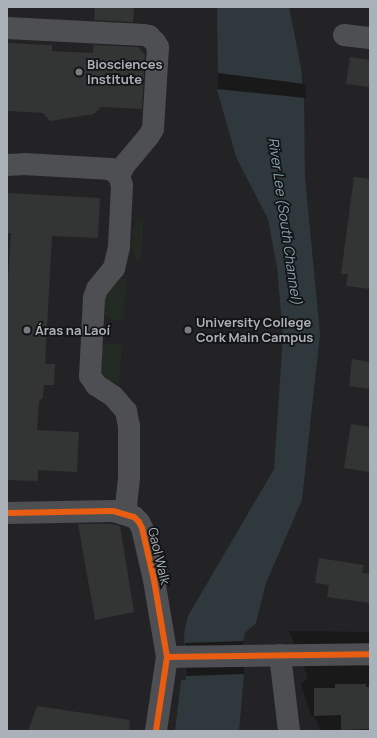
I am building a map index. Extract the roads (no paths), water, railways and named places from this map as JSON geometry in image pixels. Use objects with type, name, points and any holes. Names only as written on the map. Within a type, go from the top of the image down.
[{"type":"street","points":[[7,28],[144,35],[149,36],[155,42],[158,47],[152,129],[144,143],[124,166],[119,176]]},
{"type":"street","points":[[344,35],[370,38]]},
{"type":"street","points":[[7,165],[24,164],[111,169],[119,176],[122,185],[119,247],[114,268],[97,289],[94,298],[90,376],[96,384],[113,396],[126,411],[129,426],[129,478],[125,514]]},
{"type":"street","name":"Gaol Walk","points":[[7,514],[113,511],[134,517],[142,528],[154,580],[176,657],[156,731]]},
{"type":"street","points":[[176,657],[370,654]]},
{"type":"street","points":[[280,655],[288,731]]},
{"type":"water","name":"River Lee (South Channel)","points":[[217,7],[289,7],[301,68],[304,100],[305,177],[320,334],[302,500],[266,583],[256,623],[245,633],[243,641],[244,674],[239,731],[175,731],[181,680],[186,680],[184,633],[188,616],[274,469],[283,336],[277,267],[268,219],[236,157],[217,89]]},
{"type":"place","name":"Biosciences Institute","points":[[79,72]]},
{"type":"place","name":"Áras na Laoí","points":[[27,330]]},
{"type":"place","name":"University College Cork Main Campus","points":[[188,330]]}]
